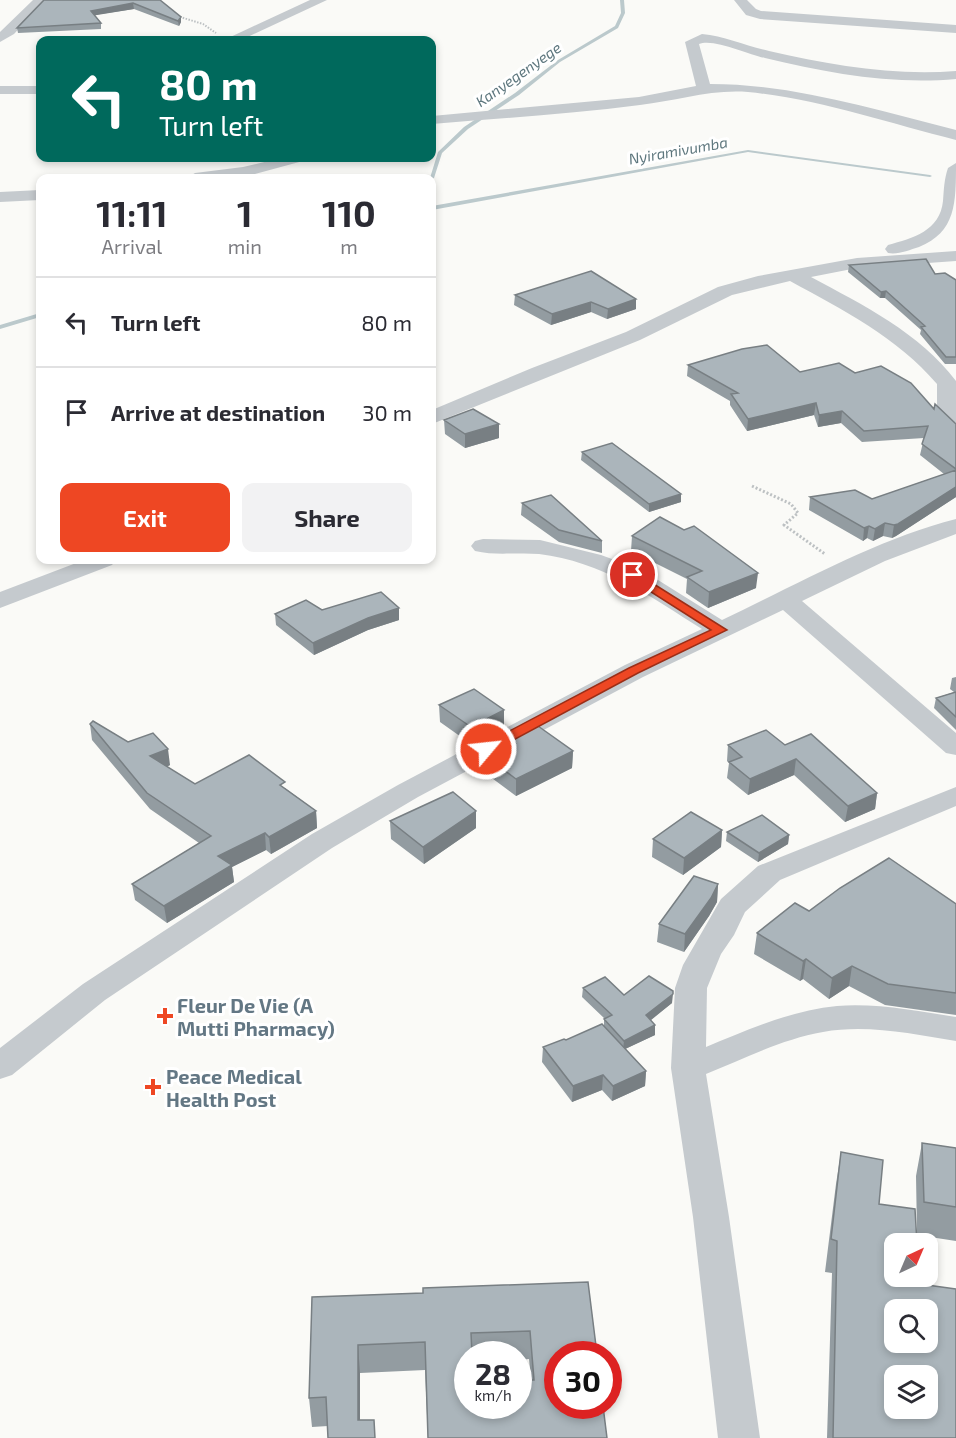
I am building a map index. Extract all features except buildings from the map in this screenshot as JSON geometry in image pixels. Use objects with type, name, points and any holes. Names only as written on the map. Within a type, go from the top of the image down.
[{"type":"street","points":[[0,38],[9,32],[40,0]]},
{"type":"street","points":[[242,36],[321,0]]},
{"type":"street","points":[[740,0],[751,12],[760,15],[956,29]]},
{"type":"street","points":[[704,88],[692,42],[702,38],[802,62],[879,74],[914,77],[956,75]]},
{"type":"street","points":[[436,120],[639,100],[679,95],[704,88],[747,88],[783,92],[956,135]]},
{"type":"street","points":[[0,90],[36,90]]},
{"type":"street","points":[[228,174],[282,162]]},
{"type":"street","points":[[857,263],[932,237],[948,227],[954,217],[955,195],[951,183],[956,168]]},
{"type":"street","points":[[0,197],[36,195]]},
{"type":"street","points":[[436,416],[539,372],[633,336],[725,291],[792,274],[857,263],[956,256]]},
{"type":"street","points":[[792,274],[873,320],[932,365],[951,382],[945,399],[948,408],[956,417]]},
{"type":"street","points":[[0,1066],[94,992],[322,841],[563,707],[877,556],[956,526]]},
{"type":"street","points":[[483,546],[540,547],[593,560],[633,575],[721,630]]},
{"type":"street","points":[[0,601],[95,564]]},
{"type":"street","points":[[786,600],[956,747]]},
{"type":"street","points":[[739,1438],[711,1217],[688,1068],[691,988],[707,949],[718,935],[732,906],[769,873],[956,796]]},
{"type":"street","points":[[688,1068],[790,1030],[824,1020],[902,1021],[956,1029]]},
{"type":"path","points":[[176,16],[203,24],[224,36]]},
{"type":"path","points":[[752,486],[791,504],[798,513],[784,525],[808,544],[835,560],[836,576]]},
{"type":"waterway","name":"Kanyegenyege","points":[[433,174],[440,152],[466,128],[517,94],[559,61],[617,27],[623,13],[622,0]]},
{"type":"waterway","name":"Nyiramivumba","points":[[436,207],[748,151],[930,176]]},
{"type":"waterway","name":"Nyiramivumba","points":[[0,327],[36,316]]},
{"type":"place","name":"Fleur De Vie (A Mutti Pharmacy)","points":[[165,1016]]},
{"type":"place","name":"Peace Medical Health Post","points":[[153,1087]]},
{"type":"route","points":[[486,749],[634,670],[721,630],[633,575]]}]
